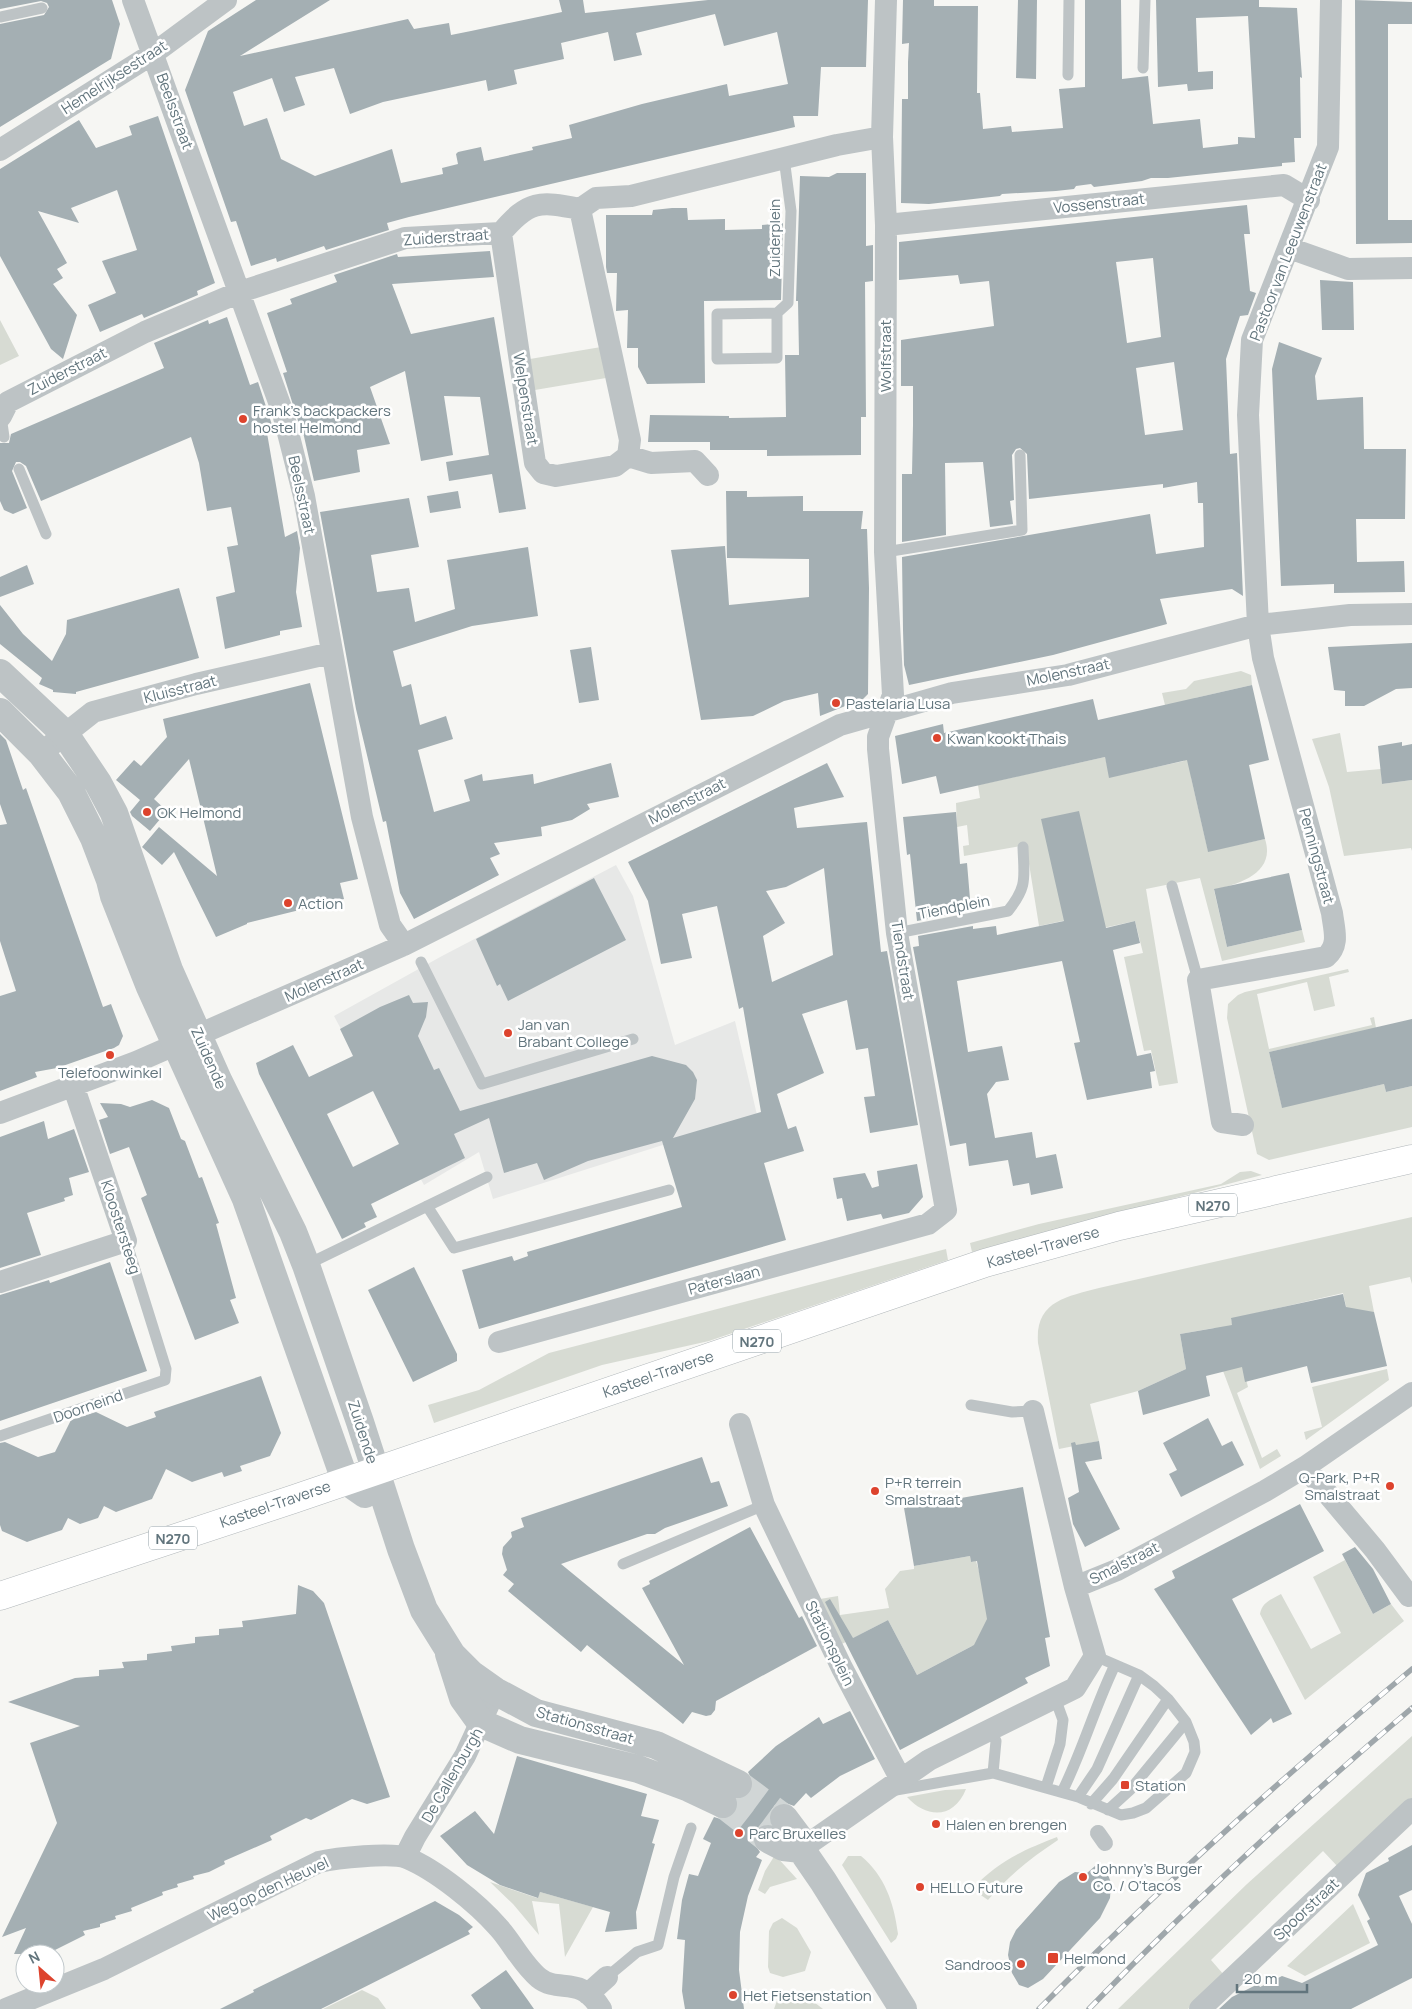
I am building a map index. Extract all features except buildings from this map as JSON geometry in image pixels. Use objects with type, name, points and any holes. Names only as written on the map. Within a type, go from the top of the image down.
[{"type":"main road","name":"Kasteel-Traverse","points":[[0,1596],[992,1261],[1119,1226],[1412,1159]]},
{"type":"street","name":"Beelsstraat","points":[[134,0],[283,413],[304,496],[362,817],[390,925],[404,944]]},
{"type":"street","name":"Hemelrijksestraat","points":[[0,150],[154,53],[226,0]]},
{"type":"street","name":"Wolfstraat","points":[[886,0],[882,137],[886,225],[886,552],[893,696],[888,710]]},
{"type":"street","name":"Pastoor van Leeuwenstraat","points":[[1258,625],[1248,415],[1252,340],[1309,200],[1328,147],[1331,0]]},
{"type":"street","points":[[708,475],[695,461],[651,463],[628,456],[630,440],[580,209],[596,198],[631,196],[784,158],[882,137]]},
{"type":"street","name":"Vossenstraat","points":[[886,225],[1284,185],[1309,200]]},
{"type":"street","name":"Zuiderstraat","points":[[3,426],[8,402],[145,332],[240,292],[405,238],[501,233],[516,214],[532,205],[552,204],[580,209]]},
{"type":"street","name":"Welpenstraat","points":[[501,233],[535,463],[543,473],[556,476],[615,466],[628,456]]},
{"type":"street","points":[[1289,248],[1348,269],[1412,268]]},
{"type":"street","name":"Molenstraat","points":[[0,1113],[187,1039],[404,944],[840,725],[952,693],[1068,675],[1258,625],[1350,615],[1412,614]]},
{"type":"street","name":"Penningstraat","points":[[1198,980],[1326,957],[1333,951],[1336,943],[1332,913],[1265,667],[1258,625]]},
{"type":"street","name":"Kluisstraat","points":[[41,752],[93,712],[196,684],[332,653]]},
{"type":"street","name":"Zuidende","points":[[6,689],[65,734],[98,783],[114,813],[169,970],[187,1039],[246,1199],[345,1480]]},
{"type":"street","name":"Tiendstraat","points":[[888,710],[878,737],[878,750],[897,933],[946,1210]]},
{"type":"street","name":"Zuidende","points":[[0,712],[41,752],[71,792],[94,838],[150,987],[220,1085],[293,1232],[306,1265],[387,1508]]},
{"type":"street","points":[[1198,980],[1222,1122],[1243,1125]]},
{"type":"street","name":"Kloostersteeg","points":[[73,1085],[126,1241]]},
{"type":"street","name":"Paterslaan","points":[[499,1342],[928,1224],[946,1210]]},
{"type":"street","points":[[0,1282],[126,1241]]},
{"type":"street","name":"Smalstraat","points":[[1033,1411],[1076,1587],[1117,1570],[1305,1467],[1412,1393]]},
{"type":"street","points":[[740,1424],[764,1505]]},
{"type":"street","points":[[1305,1467],[1370,1544],[1409,1596]]},
{"type":"street","points":[[345,1480],[387,1508]]},
{"type":"street","name":"Stationsplein","points":[[764,1505],[842,1668],[900,1778]]},
{"type":"street","name":"Stationsstraat","points":[[387,1508],[424,1610],[452,1655],[471,1674],[495,1691],[536,1713],[656,1745],[730,1794],[689,1788],[638,1769],[520,1740],[481,1723]]},
{"type":"street","points":[[801,1849],[900,1778],[929,1760],[1075,1688],[1095,1656],[1076,1587]]},
{"type":"street","points":[[447,1647],[463,1698],[481,1723]]},
{"type":"street","name":"De Callenburgh","points":[[406,1858],[415,1837],[465,1756],[495,1691]]},
{"type":"street","name":"Spoorstraat","points":[[1200,2009],[1412,1809]]},
{"type":"street","points":[[776,1829],[799,1838],[801,1849],[903,2009]]},
{"type":"street","name":"Weg op den Heuvel","points":[[6,2009],[104,1969],[319,1862],[338,1858],[406,1858]]},
{"type":"street","points":[[406,1858],[471,1899],[498,1926],[540,1979],[576,1987],[594,2001],[607,1978]]},
{"type":"lane","points":[[1068,76],[1069,0]]},
{"type":"lane","points":[[1143,68],[1145,0]]},
{"type":"lane","points":[[0,17],[42,8]]},
{"type":"lane","name":"Zuiderplein","points":[[777,313],[777,358],[717,358],[717,314],[777,313],[788,303],[791,211],[784,158]]},
{"type":"lane","points":[[886,552],[1022,530],[1020,455]]},
{"type":"lane","points":[[18,470],[46,534]]},
{"type":"lane","name":"Tiendplein","points":[[897,933],[1008,911],[1021,894],[1024,886],[1023,847]]},
{"type":"lane","points":[[1172,886],[1198,980]]},
{"type":"lane","points":[[421,962],[482,1084],[633,1039]]},
{"type":"lane","points":[[306,1265],[487,1177]]},
{"type":"lane","points":[[427,1206],[454,1248],[669,1190]]},
{"type":"lane","name":"Kloostersteeg","points":[[126,1241],[166,1369]]},
{"type":"lane","name":"Doorneind","points":[[0,1436],[165,1380],[166,1369]]},
{"type":"lane","points":[[971,1405],[1012,1412],[1033,1411]]},
{"type":"lane","points":[[623,1564],[764,1505]]},
{"type":"lane","points":[[880,1794],[993,1773],[1078,1797],[1091,1804],[1127,1815],[1146,1808],[1186,1773],[1196,1752],[1194,1742],[1186,1722],[1168,1699],[1139,1675],[1095,1656]]},
{"type":"lane","points":[[1062,1792],[1078,1760],[1098,1702],[1115,1665]]},
{"type":"lane","points":[[1078,1797],[1097,1769],[1139,1675]]},
{"type":"lane","points":[[1046,1787],[1060,1744],[1064,1720],[1055,1698]]},
{"type":"lane","points":[[1091,1804],[1113,1779],[1168,1699]]},
{"type":"lane","points":[[1108,1810],[1130,1790],[1186,1722]]},
{"type":"lane","points":[[990,1730],[996,1741],[993,1773]]},
{"type":"lane","points":[[607,1978],[636,1952],[658,1945],[674,1877],[691,1828]]},
{"type":"shaded area","points":[[0,320],[19,356],[0,365]]},
{"type":"shaded area","points":[[601,347],[606,378],[529,391],[524,360]]},
{"type":"shaded area","points":[[1241,671],[1251,675],[1252,685],[1195,698],[1191,777],[1208,851],[1265,839],[1267,851],[1261,868],[1253,875],[1234,884],[1214,890],[1227,947],[1302,930],[1305,942],[1222,961],[1200,878],[1146,889],[1178,1083],[1159,1086],[1151,1050],[1144,1051],[1124,957],[1143,953],[1135,921],[1085,932],[1081,917],[1039,926],[1026,845],[964,856],[963,846],[969,845],[967,825],[957,827],[956,803],[980,798],[978,785],[1105,757],[1110,777],[1184,761],[1171,704],[1165,705],[1162,693],[1186,689],[1194,681]]},
{"type":"shaded area","points":[[1340,733],[1347,772],[1381,769],[1382,784],[1412,780],[1412,851],[1411,848],[1344,856],[1329,787],[1312,739]]},
{"type":"shaded area","name":"Jan van Brabant College","points":[[616,865],[633,896],[675,1045],[735,1021],[757,1115],[493,1199],[479,1152],[424,1185],[334,1016],[442,956]]},
{"type":"shaded area","points":[[1348,969],[1349,972],[1329,977],[1335,1006],[1314,1011],[1307,982],[1257,994],[1269,1049],[1372,1025],[1370,1018],[1374,1017],[1376,1028],[1269,1052],[1282,1107],[1384,1084],[1386,1092],[1412,1086],[1412,1127],[1269,1160],[1257,1154],[1227,1018],[1228,1004],[1238,995],[1245,992]]},
{"type":"shaded area","points":[[1251,1171],[1262,1175],[972,1252],[970,1243],[1039,1224],[1221,1184],[1240,1172]]},
{"type":"shaded area","points":[[1412,1217],[1412,1284],[1410,1277],[1369,1286],[1374,1312],[1349,1319],[1343,1293],[1231,1319],[1248,1387],[1237,1393],[1262,1458],[1277,1449],[1281,1456],[1260,1469],[1220,1363],[1214,1328],[1180,1334],[1186,1369],[1138,1391],[1090,1404],[1099,1441],[1059,1449],[1038,1343],[1038,1329],[1042,1318],[1055,1303],[1075,1294],[1099,1288]]},
{"type":"shaded area","points":[[946,1249],[948,1260],[709,1341],[602,1365],[434,1423],[428,1405],[479,1390],[549,1353]]},
{"type":"shaded area","points":[[1387,1369],[1389,1380],[1306,1440],[1304,1432],[1322,1427],[1312,1387]]},
{"type":"shaded area","points":[[970,1556],[971,1562],[976,1561],[992,1615],[979,1648],[972,1646],[917,1675],[888,1620],[836,1647],[814,1600],[838,1596],[840,1615],[889,1608],[885,1589],[900,1571],[914,1569],[914,1566]]},
{"type":"shaded area","points":[[1345,1560],[1373,1614],[1391,1604],[1404,1621],[1305,1700],[1260,1614],[1261,1610],[1268,1601],[1281,1594],[1311,1649],[1341,1633],[1313,1577]]},
{"type":"shaded area","points":[[1412,1736],[1412,1800],[1339,1868],[1323,1851],[1211,1960],[1224,1975],[1188,2009],[1118,2009],[1247,1884]]},
{"type":"shaded area","points":[[966,1789],[955,1806],[940,1813],[923,1809],[907,1797],[945,1790]]},
{"type":"shaded area","points":[[1057,1837],[1058,1840],[1021,1867],[988,1900],[972,1889],[1001,1864],[1032,1847]]},
{"type":"shaded area","points":[[775,1855],[797,1879],[770,1887],[765,1894],[758,1890],[765,1871]]},
{"type":"shaded area","points":[[848,1856],[861,1856],[876,1872],[887,1891],[894,1912],[898,1934],[891,1943],[842,1865]]},
{"type":"shaded area","points":[[490,1882],[537,1898],[540,1892],[593,1907],[565,1957],[559,1904],[532,1901],[539,1935],[513,1904]]},
{"type":"shaded area","points":[[1353,1904],[1370,1943],[1305,1976],[1287,1966]]},
{"type":"shaded area","points":[[782,1918],[797,1928],[811,1952],[805,1971],[783,1977],[770,1973],[768,1967],[769,1931],[773,1923]]},
{"type":"shaded area","points":[[362,1990],[378,1998],[386,2009],[323,2009]]},
{"type":"shaded area","points":[[801,1992],[823,2009],[774,2009],[779,1995]]},
{"type":"tunnel","points":[[738,1784],[784,1818]]},
{"type":"tunnel","points":[[723,1804],[768,1839]]},
{"type":"railway","points":[[1039,2009],[1129,1920],[1222,1834],[1412,1669]]},
{"type":"railway","points":[[1089,2009],[1247,1854],[1412,1708]]},
{"type":"place","name":"Frank's backpackers hostel Helmond","points":[[243,419]]},
{"type":"place","name":"Pastelaria Lusa","points":[[836,703]]},
{"type":"place","name":"Kwan kookt Thais","points":[[937,738]]},
{"type":"place","name":"OK Helmond","points":[[147,812]]},
{"type":"place","name":"Action","points":[[288,903]]},
{"type":"place","name":"Jan van Brabant College","points":[[508,1033]]},
{"type":"place","name":"Telefoonwinkel","points":[[110,1055]]},
{"type":"place","name":"Q-Park, P+R Smalstraat","points":[[1390,1486]]},
{"type":"place","name":"P+R terrein Smalstraat","points":[[875,1491]]},
{"type":"place","name":"Station","points":[[1125,1785]]},
{"type":"place","name":"Halen en brengen","points":[[936,1824]]},
{"type":"place","name":"Parc Bruxelles","points":[[739,1833]]},
{"type":"place","name":"Johnny's Burger Co. / O'tacos","points":[[1083,1877]]},
{"type":"place","name":"HELLO Future","points":[[920,1887]]},
{"type":"place","name":"Helmond","points":[[1053,1958]]},
{"type":"place","name":"Sandroos","points":[[1021,1964]]},
{"type":"place","name":"Het Fietsenstation","points":[[733,1995]]}]
